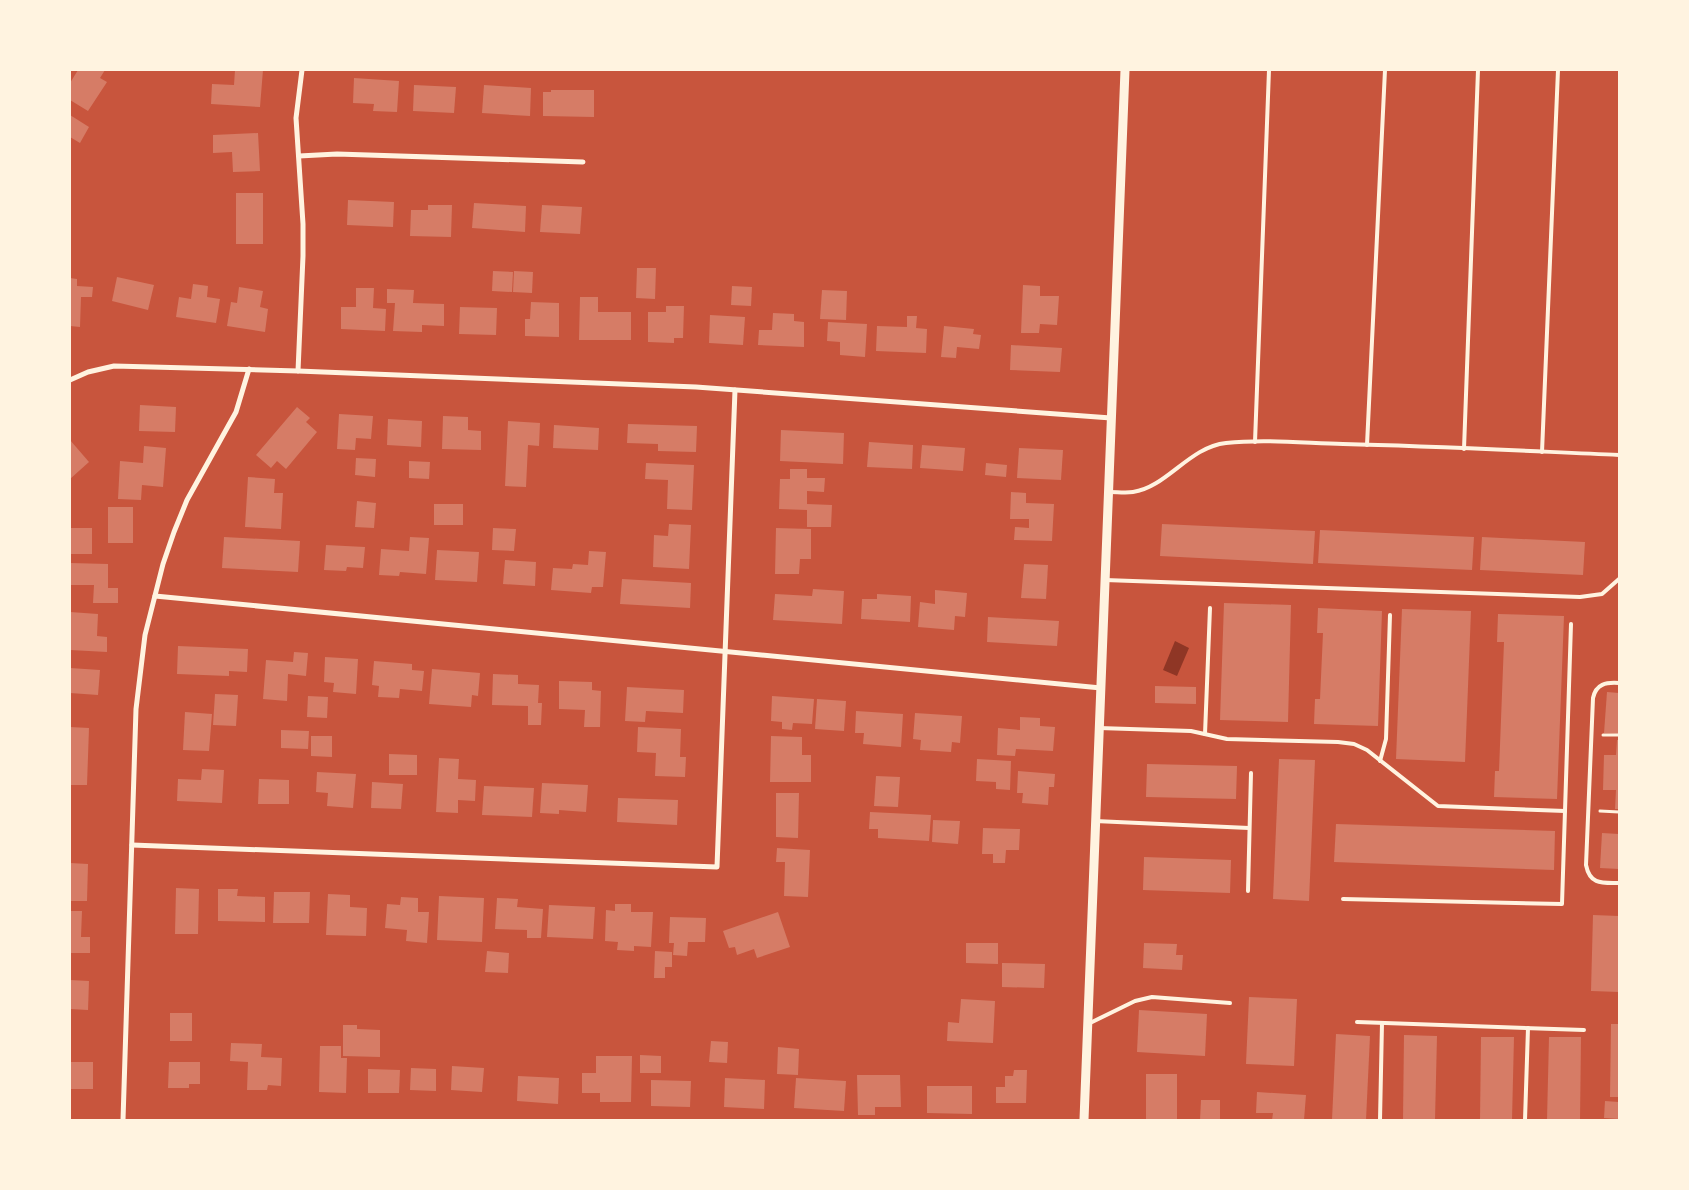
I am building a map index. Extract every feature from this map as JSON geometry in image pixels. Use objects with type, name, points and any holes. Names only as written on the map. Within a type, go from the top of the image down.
[{"type":"street","points":[[298,371],[303,224],[296,118],[302,70]]},
{"type":"street","points":[[1084,1120],[1125,70]]},
{"type":"street","points":[[299,156],[338,154],[583,162]]},
{"type":"street","points":[[70,380],[88,372],[114,366],[249,369],[735,390],[1111,418]]},
{"type":"street","points":[[123,1120],[136,709],[145,635],[163,564],[187,500],[236,412],[249,369]]},
{"type":"street","points":[[132,845],[717,867],[735,390]]},
{"type":"street","points":[[155,596],[1101,688]]},
{"type":"lane","points":[[1255,442],[1269,70]]},
{"type":"lane","points":[[1367,445],[1385,70]]},
{"type":"lane","points":[[1464,449],[1478,70]]},
{"type":"lane","points":[[1542,452],[1558,70]]},
{"type":"lane","points":[[1108,492],[1133,492],[1146,487],[1201,451],[1225,443],[1367,445],[1619,455]]},
{"type":"lane","points":[[1105,580],[1580,598],[1602,594],[1619,579]]},
{"type":"lane","points":[[1205,734],[1210,608]]},
{"type":"lane","points":[[1380,761],[1386,739],[1390,615]]},
{"type":"lane","points":[[1343,899],[1562,904],[1571,624]]},
{"type":"lane","points":[[1619,683],[1603,684],[1594,692],[1586,865],[1591,878],[1596,881],[1619,884]]},
{"type":"lane","points":[[1099,728],[1191,731],[1228,738],[1354,744],[1367,750],[1438,806],[1565,811]]},
{"type":"lane","points":[[1248,891],[1251,773]]},
{"type":"lane","points":[[1096,821],[1249,828]]},
{"type":"lane","points":[[1088,1024],[1135,1001],[1152,997],[1230,1003]]},
{"type":"lane","points":[[1357,1022],[1584,1030]]},
{"type":"lane","points":[[1380,1120],[1382,1023]]},
{"type":"lane","points":[[1525,1120],[1528,1028]]},
{"type":"path","points":[[1603,735],[1619,736]]},
{"type":"path","points":[[1600,811],[1619,812]]},
{"type":"shaded area","points":[[1175,641],[1189,648],[1177,676],[1163,670]]},
{"type":"building","points":[[78,70],[105,70],[100,78],[107,82],[88,111],[70,100],[70,83]]},
{"type":"building","points":[[235,70],[263,70],[260,107],[211,104],[212,84],[234,85]]},
{"type":"building","points":[[354,78],[399,81],[397,112],[373,111],[374,104],[353,103]]},
{"type":"building","points":[[414,85],[456,87],[454,113],[413,111]]},
{"type":"building","points":[[484,85],[531,88],[530,116],[482,113]]},
{"type":"building","points":[[551,90],[594,90],[594,117],[543,116],[543,92],[551,92]]},
{"type":"building","points":[[70,115],[89,127],[80,143],[70,137]]},
{"type":"building","points":[[258,133],[260,171],[233,172],[232,152],[213,153],[213,135]]},
{"type":"building","points":[[236,193],[263,193],[263,244],[236,244]]},
{"type":"building","points":[[348,200],[394,202],[393,227],[347,225]]},
{"type":"building","points":[[474,203],[526,206],[525,232],[472,228]]},
{"type":"building","points":[[428,205],[452,205],[451,237],[410,236],[411,210],[428,210]]},
{"type":"building","points":[[542,205],[582,207],[580,234],[540,232]]},
{"type":"building","points":[[637,268],[656,268],[655,299],[636,298]]},
{"type":"building","points":[[493,271],[513,272],[512,292],[492,291]]},
{"type":"building","points":[[514,271],[533,272],[532,293],[513,292]]},
{"type":"building","points":[[117,277],[154,285],[148,310],[112,301]]},
{"type":"building","points":[[70,278],[77,279],[77,286],[93,287],[92,297],[81,297],[80,327],[70,326]]},
{"type":"building","points":[[193,284],[208,286],[207,297],[220,299],[216,323],[176,317],[179,297],[191,299]]},
{"type":"building","points":[[1023,285],[1040,286],[1040,296],[1059,296],[1057,325],[1040,324],[1039,333],[1021,333]]},
{"type":"building","points":[[732,286],[752,287],[751,306],[731,305]]},
{"type":"building","points":[[239,287],[263,291],[260,307],[268,309],[265,332],[227,326],[231,302],[237,303]]},
{"type":"building","points":[[356,288],[374,288],[373,308],[386,309],[385,331],[341,329],[341,307],[356,307]]},
{"type":"building","points":[[387,289],[414,290],[413,303],[444,304],[444,326],[422,325],[422,332],[393,331],[395,303],[387,303]]},
{"type":"building","points":[[822,290],[847,291],[846,320],[820,319]]},
{"type":"building","points":[[580,297],[598,297],[598,312],[631,312],[631,340],[579,340]]},
{"type":"building","points":[[531,302],[559,303],[559,337],[525,336],[525,319],[530,319]]},
{"type":"building","points":[[666,306],[684,306],[683,338],[674,338],[674,343],[648,342],[648,312],[666,312]]},
{"type":"building","points":[[460,307],[497,308],[496,335],[459,334]]},
{"type":"building","points":[[773,313],[794,314],[794,321],[804,322],[804,347],[758,345],[759,330],[772,330]]},
{"type":"building","points":[[710,315],[745,317],[743,345],[709,343]]},
{"type":"building","points":[[907,316],[917,316],[916,328],[927,329],[926,353],[876,351],[877,326],[907,327]]},
{"type":"building","points":[[828,322],[867,324],[865,357],[840,355],[840,342],[827,341]]},
{"type":"building","points":[[944,326],[974,329],[973,334],[981,335],[979,349],[957,347],[956,358],[941,357]]},
{"type":"building","points":[[1011,345],[1062,348],[1060,372],[1010,370]]},
{"type":"building","points":[[140,405],[176,407],[175,432],[139,431]]},
{"type":"building","points":[[297,407],[310,418],[306,422],[317,432],[286,469],[277,461],[271,468],[256,455]]},
{"type":"building","points":[[339,414],[373,416],[371,439],[356,438],[355,450],[337,449]]},
{"type":"building","points":[[443,416],[468,417],[468,430],[481,431],[481,450],[442,449]]},
{"type":"building","points":[[388,419],[422,421],[421,447],[387,445]]},
{"type":"building","points":[[508,421],[540,423],[539,446],[528,445],[526,487],[505,486]]},
{"type":"building","points":[[628,424],[697,426],[696,452],[658,451],[658,444],[627,443]]},
{"type":"building","points":[[554,425],[599,428],[598,450],[553,448]]},
{"type":"building","points":[[781,430],[844,433],[843,464],[780,461]]},
{"type":"building","points":[[70,440],[89,462],[70,479]]},
{"type":"building","points":[[869,442],[913,445],[912,469],[867,467]]},
{"type":"building","points":[[922,445],[965,448],[963,471],[920,468]]},
{"type":"building","points":[[144,446],[166,448],[163,487],[142,485],[141,500],[118,499],[120,461],[143,463]]},
{"type":"building","points":[[1019,448],[1063,450],[1061,480],[1017,478]]},
{"type":"building","points":[[356,458],[376,459],[375,477],[355,475]]},
{"type":"building","points":[[409,461],[430,462],[429,479],[409,478]]},
{"type":"building","points":[[646,463],[694,465],[692,510],[667,509],[668,480],[645,479]]},
{"type":"building","points":[[986,463],[1007,465],[1006,477],[985,475]]},
{"type":"building","points":[[790,469],[807,469],[807,478],[825,478],[824,492],[807,491],[807,504],[832,505],[831,527],[807,527],[807,510],[779,509],[780,479],[790,479]]},
{"type":"building","points":[[248,477],[275,479],[274,493],[283,493],[281,529],[245,527]]},
{"type":"building","points":[[1011,492],[1026,493],[1026,503],[1054,504],[1052,541],[1014,540],[1015,527],[1029,528],[1029,519],[1010,519]]},
{"type":"building","points":[[357,501],[376,503],[374,528],[355,527]]},
{"type":"building","points":[[434,504],[463,504],[463,525],[434,525]]},
{"type":"building","points":[[108,507],[133,507],[133,543],[108,543]]},
{"type":"building","points":[[669,524],[691,525],[689,569],[653,567],[654,535],[668,536]]},
{"type":"building","points":[[1162,524],[1315,531],[1313,564],[1160,556]]},
{"type":"building","points":[[70,528],[92,528],[92,554],[70,554]]},
{"type":"building","points":[[493,528],[516,529],[514,551],[492,550]]},
{"type":"building","points":[[776,528],[811,529],[811,559],[800,559],[799,574],[775,574]]},
{"type":"building","points":[[1320,530],[1474,537],[1472,570],[1318,563]]},
{"type":"building","points":[[224,537],[300,541],[298,572],[222,568]]},
{"type":"building","points":[[410,537],[429,538],[426,574],[400,572],[399,576],[379,575],[381,549],[409,551]]},
{"type":"building","points":[[1482,537],[1585,542],[1583,575],[1480,570]]},
{"type":"building","points":[[326,545],[365,547],[363,568],[347,567],[346,571],[324,570]]},
{"type":"building","points":[[437,550],[479,552],[477,582],[435,580]]},
{"type":"building","points":[[589,551],[606,552],[603,587],[592,587],[591,593],[551,590],[553,568],[572,569],[573,564],[588,565]]},
{"type":"building","points":[[505,560],[536,562],[535,586],[503,584]]},
{"type":"building","points":[[70,563],[108,564],[108,588],[118,588],[118,603],[93,603],[94,585],[70,585]]},
{"type":"building","points":[[1024,564],[1048,565],[1046,599],[1021,598]]},
{"type":"building","points":[[622,579],[691,583],[690,608],[620,604]]},
{"type":"building","points":[[813,589],[844,591],[842,624],[773,620],[775,594],[812,596]]},
{"type":"building","points":[[935,590],[967,593],[965,617],[955,616],[954,630],[918,627],[920,602],[935,604]]},
{"type":"building","points":[[877,594],[911,596],[910,622],[861,619],[862,599],[877,599]]},
{"type":"building","points":[[1224,603],[1291,605],[1288,722],[1220,720]]},
{"type":"building","points":[[1318,608],[1382,611],[1378,726],[1314,724],[1315,699],[1320,699],[1323,633],[1317,633]]},
{"type":"building","points":[[1402,609],[1471,611],[1465,762],[1396,759]]},
{"type":"building","points":[[70,612],[98,614],[97,636],[107,637],[107,652],[70,650]]},
{"type":"building","points":[[1498,614],[1564,616],[1557,799],[1494,797],[1495,771],[1499,771],[1504,642],[1497,642]]},
{"type":"building","points":[[988,617],[1059,621],[1057,646],[987,642]]},
{"type":"building","points":[[178,646],[248,649],[247,672],[229,671],[229,676],[177,674]]},
{"type":"building","points":[[294,652],[308,653],[306,676],[288,674],[287,701],[263,699],[266,660],[293,662]]},
{"type":"building","points":[[325,657],[358,659],[356,694],[333,692],[334,683],[324,682]]},
{"type":"building","points":[[374,661],[412,664],[412,670],[424,671],[422,691],[400,689],[399,698],[378,697],[379,686],[372,685]]},
{"type":"building","points":[[70,668],[100,670],[98,695],[70,693]]},
{"type":"building","points":[[432,669],[480,673],[478,696],[472,695],[471,707],[429,704]]},
{"type":"building","points":[[493,674],[518,675],[518,684],[539,685],[538,703],[542,703],[541,725],[528,725],[528,706],[492,705]]},
{"type":"building","points":[[559,681],[592,682],[592,690],[601,691],[600,727],[584,727],[585,710],[559,709]]},
{"type":"building","points":[[1155,686],[1196,687],[1196,704],[1155,703]]},
{"type":"building","points":[[627,687],[684,690],[683,713],[646,711],[645,722],[625,721]]},
{"type":"building","points":[[1607,692],[1619,693],[1619,734],[1604,733]]},
{"type":"building","points":[[215,694],[238,695],[236,726],[213,725]]},
{"type":"building","points":[[308,696],[328,697],[327,718],[307,717]]},
{"type":"building","points":[[772,696],[814,699],[812,724],[793,723],[792,730],[782,729],[782,722],[771,721]]},
{"type":"building","points":[[817,699],[846,701],[844,731],[815,729]]},
{"type":"building","points":[[856,711],[903,714],[901,747],[863,744],[864,733],[855,733]]},
{"type":"building","points":[[185,712],[212,714],[209,751],[183,750]]},
{"type":"building","points":[[915,713],[962,716],[960,743],[952,742],[951,752],[920,750],[921,740],[913,739]]},
{"type":"building","points":[[1020,717],[1040,718],[1040,726],[1055,727],[1053,751],[1016,749],[1015,756],[997,755],[998,728],[1020,730]]},
{"type":"building","points":[[70,727],[89,728],[87,785],[70,785]]},
{"type":"building","points":[[638,727],[681,729],[680,757],[686,757],[685,777],[655,776],[656,753],[637,752]]},
{"type":"building","points":[[281,730],[309,731],[308,749],[281,748]]},
{"type":"building","points":[[311,736],[332,736],[332,757],[311,756]]},
{"type":"building","points":[[771,736],[802,737],[802,755],[811,755],[811,782],[770,782]]},
{"type":"building","points":[[1617,740],[1619,740],[1619,809],[1615,809],[1616,790],[1603,790],[1604,755],[1616,755]]},
{"type":"building","points":[[389,754],[417,755],[417,775],[389,775]]},
{"type":"building","points":[[439,758],[459,759],[458,779],[476,780],[475,801],[458,800],[458,813],[436,812]]},
{"type":"building","points":[[977,759],[1011,761],[1010,790],[996,789],[996,782],[976,781]]},
{"type":"building","points":[[1279,759],[1315,760],[1309,901],[1273,899]]},
{"type":"building","points":[[1147,764],[1237,766],[1236,799],[1146,797]]},
{"type":"building","points":[[202,769],[224,770],[222,803],[177,801],[178,779],[201,780]]},
{"type":"building","points":[[1018,771],[1055,774],[1054,787],[1049,787],[1048,805],[1022,803],[1023,793],[1017,793]]},
{"type":"building","points":[[317,772],[356,774],[353,808],[327,806],[328,793],[316,792]]},
{"type":"building","points":[[876,776],[900,777],[898,807],[874,806]]},
{"type":"building","points":[[259,779],[289,780],[289,804],[258,804]]},
{"type":"building","points":[[372,782],[403,784],[401,809],[371,808]]},
{"type":"building","points":[[542,783],[588,785],[586,812],[559,810],[559,814],[540,813]]},
{"type":"building","points":[[484,786],[534,788],[532,817],[482,815]]},
{"type":"building","points":[[776,793],[799,793],[798,838],[776,837]]},
{"type":"building","points":[[618,798],[678,800],[677,825],[617,822]]},
{"type":"building","points":[[870,812],[931,815],[929,841],[878,838],[878,829],[869,829]]},
{"type":"building","points":[[933,820],[960,821],[958,844],[932,842]]},
{"type":"building","points":[[1336,824],[1555,831],[1554,870],[1334,862]]},
{"type":"building","points":[[983,828],[1020,829],[1019,850],[1006,850],[1005,863],[993,863],[993,854],[982,854]]},
{"type":"building","points":[[1602,833],[1619,834],[1619,869],[1600,868]]},
{"type":"building","points":[[777,848],[810,850],[808,897],[784,896],[785,862],[776,862]]},
{"type":"building","points":[[1144,857],[1231,860],[1230,893],[1143,890]]},
{"type":"building","points":[[70,863],[88,864],[87,901],[70,901]]},
{"type":"building","points":[[176,888],[199,889],[198,934],[175,934]]},
{"type":"building","points":[[218,889],[238,889],[237,896],[265,897],[265,922],[218,921]]},
{"type":"building","points":[[274,892],[310,892],[309,923],[273,923]]},
{"type":"building","points":[[328,894],[350,895],[350,907],[367,908],[366,936],[326,935]]},
{"type":"building","points":[[439,896],[484,898],[482,942],[437,940]]},
{"type":"building","points":[[401,897],[418,898],[418,912],[429,912],[427,943],[406,941],[407,930],[385,928],[387,904],[400,905]]},
{"type":"building","points":[[497,898],[518,899],[517,907],[543,909],[541,938],[527,938],[527,930],[495,929]]},
{"type":"building","points":[[615,904],[631,904],[631,912],[653,912],[651,947],[634,946],[634,951],[617,950],[618,942],[605,941],[606,910],[615,911]]},
{"type":"building","points":[[549,905],[595,907],[593,939],[547,937]]},
{"type":"building","points":[[70,911],[82,911],[81,937],[90,937],[90,953],[70,953]]},
{"type":"building","points":[[778,912],[790,947],[757,958],[754,949],[737,955],[735,947],[729,948],[723,931]]},
{"type":"building","points":[[1593,915],[1619,916],[1619,992],[1591,991]]},
{"type":"building","points":[[670,917],[706,918],[705,942],[688,942],[687,956],[673,955],[674,943],[669,943]]},
{"type":"building","points":[[966,943],[998,943],[998,964],[966,963]]},
{"type":"building","points":[[1144,943],[1177,944],[1176,955],[1183,955],[1182,970],[1143,968]]},
{"type":"building","points":[[487,951],[509,953],[508,973],[485,972]]},
{"type":"building","points":[[655,951],[672,952],[672,967],[665,967],[665,978],[654,978]]},
{"type":"building","points":[[1002,963],[1045,964],[1044,988],[1002,987]]},
{"type":"building","points":[[70,980],[89,981],[88,1010],[70,1009]]},
{"type":"building","points":[[1249,997],[1297,999],[1294,1066],[1246,1064]]},
{"type":"building","points":[[961,999],[995,1001],[993,1043],[947,1041],[948,1022],[959,1023]]},
{"type":"building","points":[[1139,1010],[1207,1014],[1205,1056],[1137,1052]]},
{"type":"building","points":[[170,1013],[192,1013],[192,1041],[170,1041]]},
{"type":"building","points":[[1611,1024],[1619,1024],[1619,1097],[1610,1097]]},
{"type":"building","points":[[343,1025],[357,1025],[357,1029],[380,1030],[380,1057],[343,1056]]},
{"type":"building","points":[[1336,1034],[1370,1036],[1366,1120],[1332,1120]]},
{"type":"building","points":[[1404,1035],[1437,1036],[1435,1120],[1403,1120]]},
{"type":"building","points":[[1481,1037],[1514,1037],[1512,1120],[1480,1120]]},
{"type":"building","points":[[1549,1037],[1581,1037],[1580,1120],[1547,1120]]},
{"type":"building","points":[[711,1041],[728,1042],[727,1063],[709,1062]]},
{"type":"building","points":[[231,1043],[262,1044],[261,1057],[282,1058],[281,1086],[268,1085],[267,1090],[247,1090],[248,1062],[230,1061]]},
{"type":"building","points":[[320,1046],[341,1046],[341,1058],[347,1058],[346,1093],[319,1092]]},
{"type":"building","points":[[778,1047],[799,1049],[798,1075],[777,1074]]},
{"type":"building","points":[[640,1055],[661,1056],[661,1073],[640,1073]]},
{"type":"building","points":[[596,1056],[632,1056],[631,1102],[600,1102],[600,1093],[582,1093],[582,1073],[596,1073]]},
{"type":"building","points":[[70,1062],[93,1062],[93,1089],[70,1089]]},
{"type":"building","points":[[169,1062],[200,1062],[200,1084],[189,1084],[189,1088],[168,1088]]},
{"type":"building","points":[[452,1066],[484,1068],[482,1092],[451,1090]]},
{"type":"building","points":[[411,1068],[436,1069],[436,1091],[410,1090]]},
{"type":"building","points":[[368,1069],[400,1070],[399,1093],[368,1093]]},
{"type":"building","points":[[1014,1070],[1027,1070],[1026,1103],[996,1103],[996,1087],[1005,1087],[1005,1076],[1013,1076]]},
{"type":"building","points":[[1146,1074],[1177,1074],[1177,1120],[1146,1120]]},
{"type":"building","points":[[857,1075],[900,1075],[901,1107],[875,1107],[875,1115],[858,1115]]},
{"type":"building","points":[[518,1076],[559,1078],[558,1104],[517,1101]]},
{"type":"building","points":[[725,1078],[765,1080],[764,1109],[724,1107]]},
{"type":"building","points":[[796,1078],[846,1081],[844,1111],[794,1108]]},
{"type":"building","points":[[651,1080],[691,1081],[690,1107],[651,1106]]},
{"type":"building","points":[[927,1086],[972,1086],[972,1114],[927,1113]]},
{"type":"building","points":[[1257,1092],[1306,1095],[1304,1120],[1272,1120],[1273,1113],[1256,1113]]},
{"type":"building","points":[[1201,1100],[1220,1100],[1220,1120],[1200,1120]]},
{"type":"building","points":[[1605,1101],[1619,1102],[1619,1119],[1604,1118]]}]
